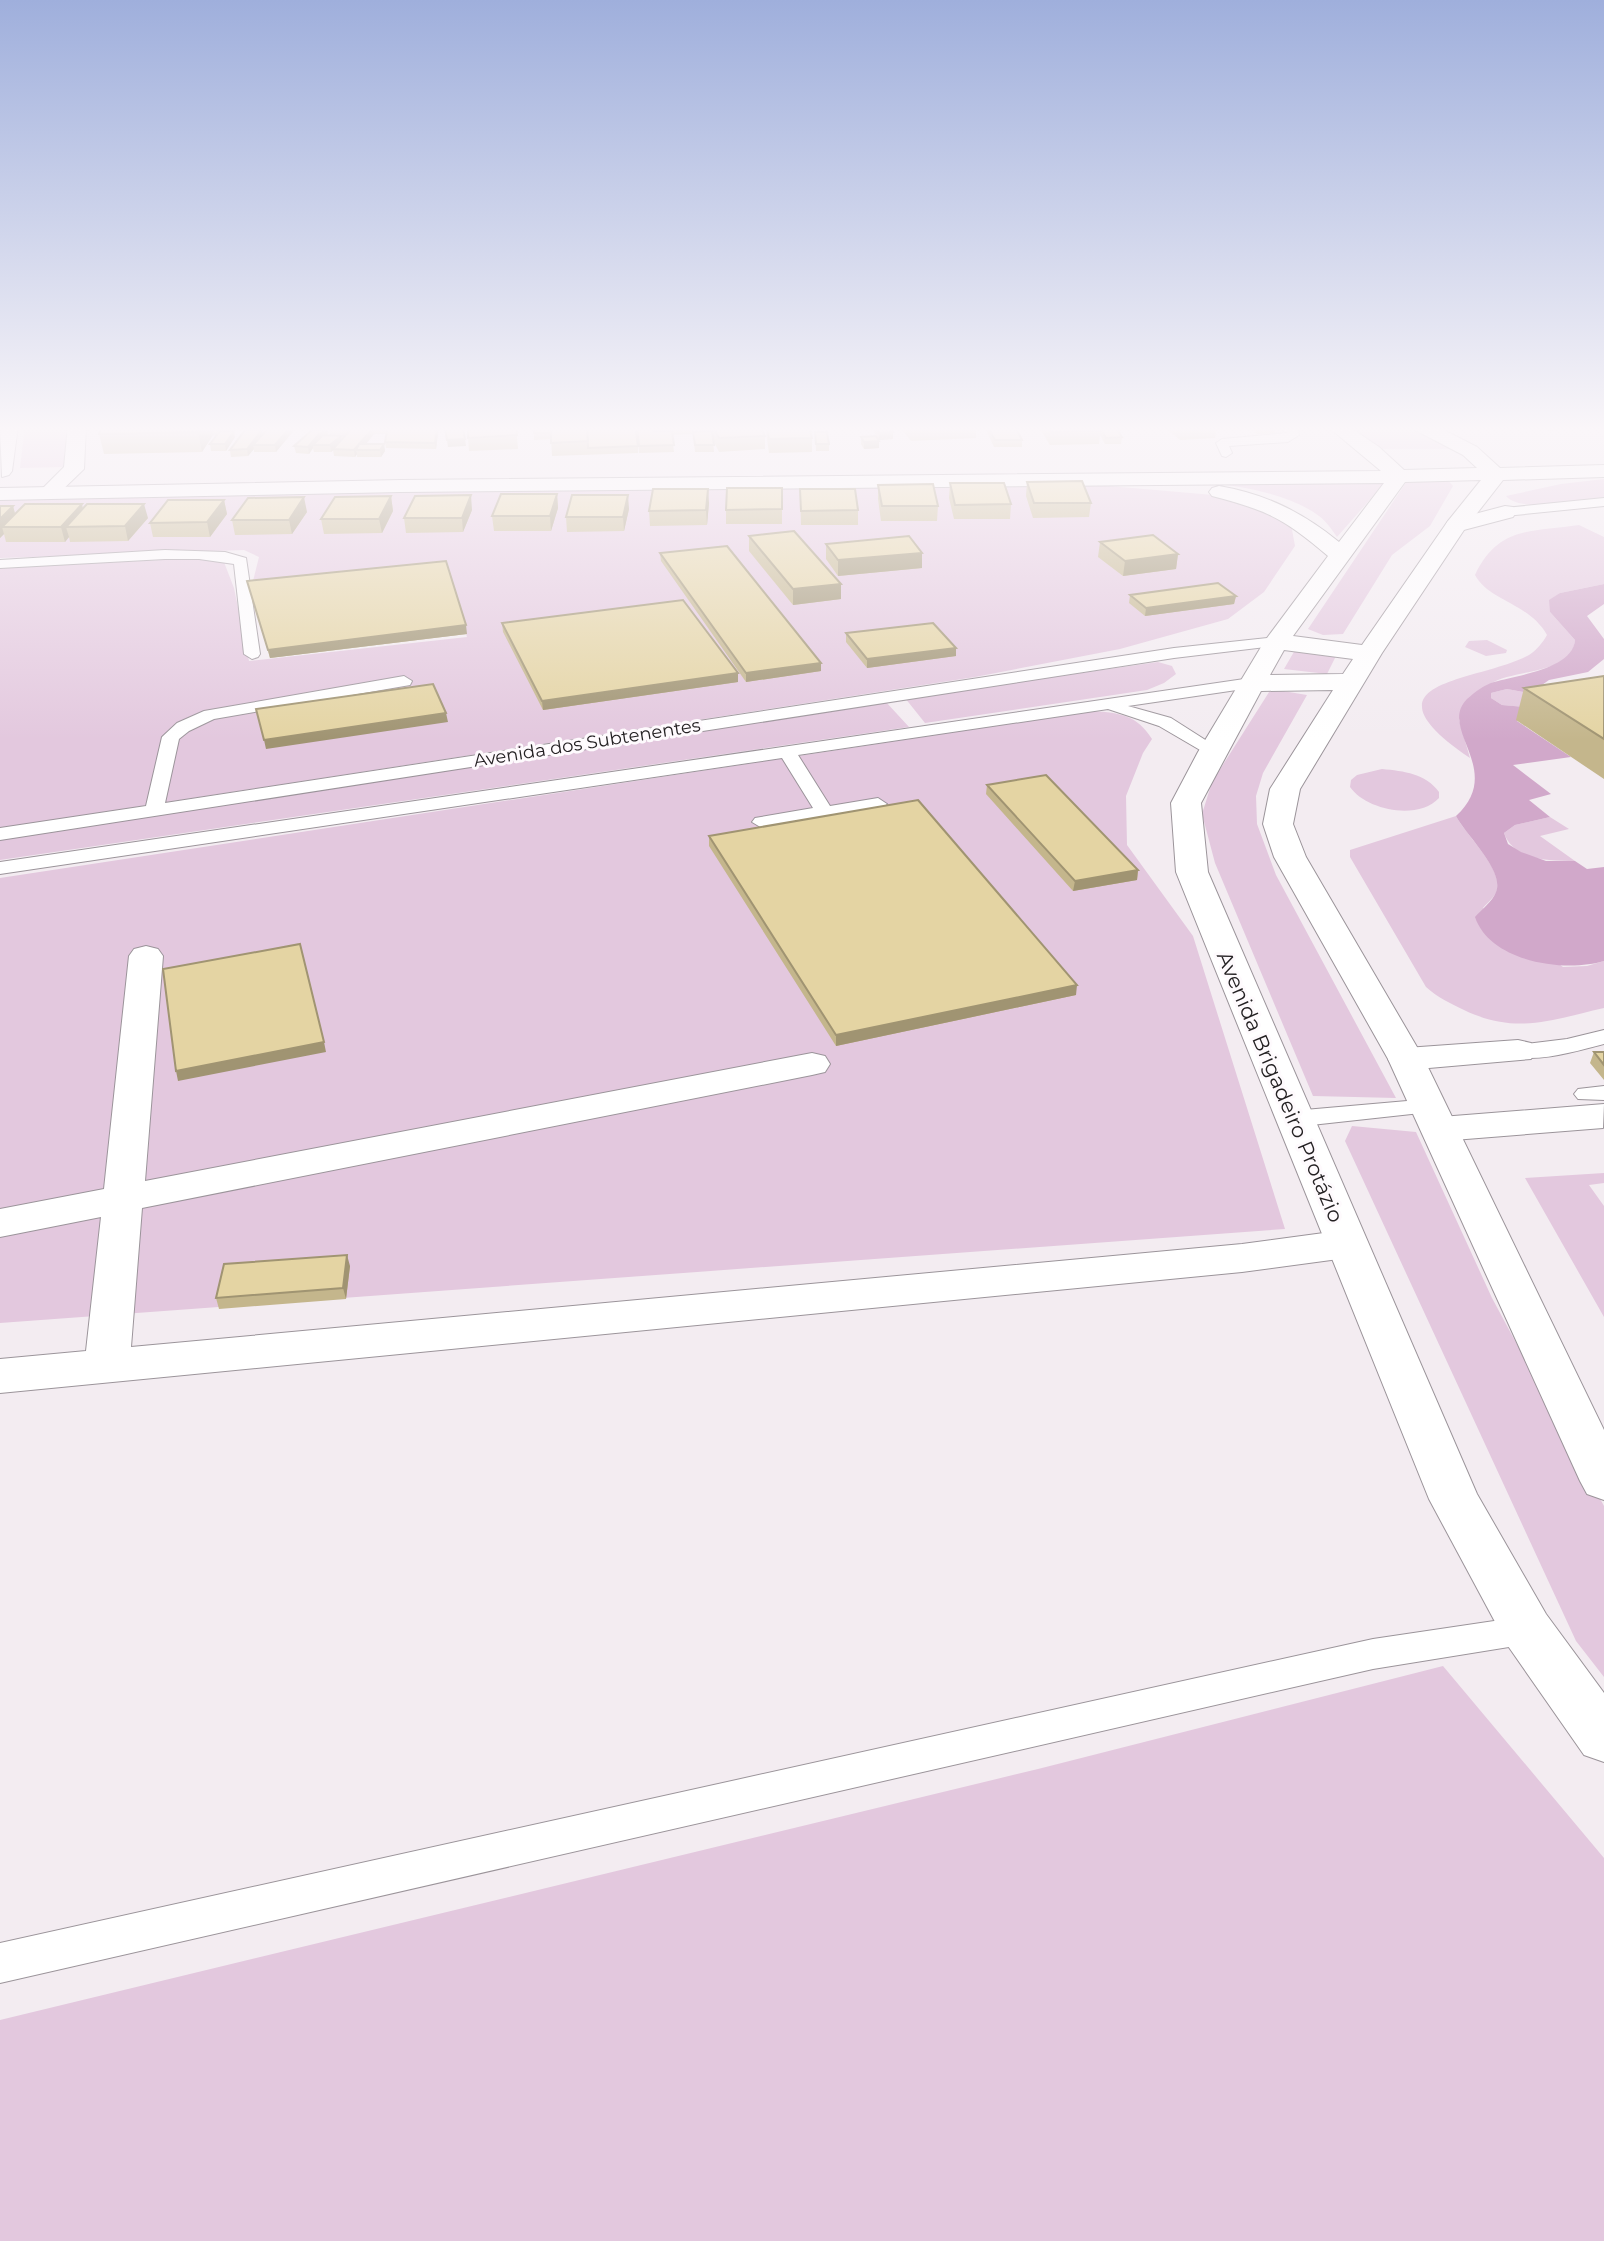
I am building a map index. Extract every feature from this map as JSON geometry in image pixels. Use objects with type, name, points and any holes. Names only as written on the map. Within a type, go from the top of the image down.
[{"type":"main road","points":[[1312,531],[1341,555]]},
{"type":"main road","name":"Avenida Brigadeiro Protázio","points":[[1353,531],[1341,555],[1276,642],[1185,803],[1192,872],[1454,1499],[1527,1630],[1604,1737]]},
{"type":"main road","points":[[1453,531],[1360,667],[1285,789],[1278,824],[1290,857],[1406,1059],[1436,1118],[1604,1481]]},
{"type":"main road","points":[[1276,642],[1360,667]]},
{"type":"main road","points":[[1251,683],[1360,667]]},
{"type":"main road","points":[[107,1366],[146,956]]},
{"type":"main road","points":[[1406,1059],[1518,1051]]},
{"type":"main road","points":[[0,1223],[812,1064]]},
{"type":"main road","points":[[1436,1118],[1599,1105]]},
{"type":"main road","points":[[0,1376],[1228,1260],[1346,1244]]},
{"type":"lane","points":[[0,564],[199,554],[236,558],[241,561],[252,654]]},
{"type":"lane","name":"Avenida dos Subtenentes","points":[[0,834],[894,696],[1181,664],[1276,642]]},
{"type":"lane","points":[[1154,697],[1181,664]]},
{"type":"lane","points":[[154,810],[171,737],[183,727],[210,716],[404,681]]},
{"type":"lane","name":"Avenida dos Subtenentes","points":[[0,868],[1251,683]]},
{"type":"lane","points":[[894,696],[922,732]]},
{"type":"lane","points":[[1105,705],[1165,722],[1212,751]]},
{"type":"lane","points":[[786,752],[825,812]]},
{"type":"lane","points":[[762,822],[878,804]]},
{"type":"lane","points":[[1518,1051],[1567,1046],[1604,1037]]},
{"type":"lane","points":[[1293,1119],[1436,1118]]},
{"type":"lane","points":[[0,1963],[1373,1654],[1527,1630]]},
{"type":"shaded area","points":[[0,531],[1292,531],[1295,546],[1264,592],[1228,619],[1120,649],[975,677],[0,828],[0,568],[222,557],[234,588],[249,661],[467,637],[447,569],[252,585],[259,557],[244,550],[0,558]]},
{"type":"shaded area","points":[[1332,531],[1343,531],[1337,537]]},
{"type":"shaded area","points":[[1374,531],[1424,531],[1392,555],[1343,634],[1323,635],[1308,629]]},
{"type":"shaded area","points":[[1532,531],[1591,531],[1604,537],[1604,584],[1560,593],[1550,612],[1575,640],[1572,651],[1564,660],[1492,683],[1459,720],[1470,758],[1437,732],[1423,713],[1424,698],[1437,687],[1507,664],[1529,655],[1540,646],[1547,635],[1539,624],[1490,591],[1475,575],[1494,548],[1506,539]]},
{"type":"shaded area","points":[[1604,584],[1604,604],[1587,616],[1604,639],[1604,659],[1588,672],[1549,680],[1542,685],[1544,690],[1517,721],[1571,757],[1513,765],[1551,794],[1529,800],[1550,817],[1515,825],[1504,833],[1508,844],[1546,861],[1575,861],[1587,869],[1604,867],[1604,961],[1570,966],[1512,954],[1496,945],[1483,932],[1475,917],[1496,892],[1495,874],[1456,816],[1470,799],[1475,783],[1474,767],[1460,723],[1460,711],[1467,699],[1487,685],[1555,664],[1572,650],[1575,640],[1550,612],[1549,600],[1560,593]],"holes":[[[1507,689],[1528,693],[1525,707],[1502,705],[1491,698],[1491,693]]]},
{"type":"shaded area","points":[[1487,640],[1507,650],[1506,653],[1486,656],[1465,647],[1469,641]]},
{"type":"shaded area","points":[[1295,650],[1336,656],[1327,674],[1284,669]]},
{"type":"shaded area","points":[[1158,662],[1172,666],[1176,674],[1147,690],[925,723],[905,698]]},
{"type":"shaded area","points":[[1271,689],[1307,695],[1263,773],[1256,796],[1257,824],[1276,875],[1396,1098],[1313,1096],[1215,863],[1202,814],[1212,782]]},
{"type":"shaded area","points":[[1507,689],[1528,693],[1525,707],[1502,705],[1491,698],[1491,693]]},
{"type":"shaded area","points":[[886,702],[909,727],[0,860],[0,838]]},
{"type":"shaded area","points":[[1093,711],[1112,713],[1134,720],[1152,739],[1143,753],[1126,796],[1127,845],[1193,936],[1285,1229],[0,1323],[0,878]]},
{"type":"shaded area","points":[[1382,769],[1421,777],[1434,786],[1439,792],[1439,798],[1418,809],[1393,810],[1368,802],[1350,787],[1351,780],[1357,775]]},
{"type":"shaded area","points":[[1456,816],[1489,862],[1497,882],[1496,893],[1483,908],[1563,967],[1587,966],[1604,961],[1604,1008],[1534,1023],[1500,1022],[1464,1010],[1426,987],[1350,857],[1350,850]]},
{"type":"shaded area","points":[[1550,817],[1569,829],[1540,836],[1575,861],[1534,858],[1516,849],[1504,833],[1515,825]]},
{"type":"shaded area","points":[[1352,1126],[1416,1132],[1492,1298],[1604,1506],[1604,1677],[1576,1641],[1345,1141]]},
{"type":"shaded area","points":[[1604,1173],[1604,1183],[1589,1185],[1604,1206],[1604,1317],[1525,1178]]},
{"type":"shaded area","points":[[1443,1666],[1604,1858],[1604,2241],[0,2241],[0,2020],[1038,1769]]},
{"type":"building","points":[[794,531],[841,584],[793,589],[749,536]]},
{"type":"building","points":[[1153,535],[1178,554],[1125,561],[1100,542]]},
{"type":"building","points":[[909,536],[922,553],[838,560],[826,544]]},
{"type":"building","points":[[727,546],[821,663],[746,673],[660,553]]},
{"type":"building","points":[[446,561],[466,625],[268,650],[247,581]]},
{"type":"building","points":[[1218,583],[1236,596],[1146,608],[1130,595]]},
{"type":"building","points":[[683,600],[738,673],[542,701],[502,623]]},
{"type":"building","points":[[933,623],[956,648],[867,659],[846,633]]},
{"type":"building","points":[[1604,676],[1604,739],[1524,688]]},
{"type":"building","points":[[433,684],[446,713],[264,740],[256,709]]},
{"type":"building","points":[[1046,775],[1138,870],[1075,881],[987,785]]},
{"type":"building","points":[[918,800],[1077,985],[836,1035],[709,836]]},
{"type":"building","points":[[300,944],[324,1042],[176,1071],[163,969]]},
{"type":"building","points":[[1594,1052],[1604,1052],[1604,1065]]},
{"type":"building","points":[[347,1255],[343,1288],[216,1298],[224,1264]]}]
